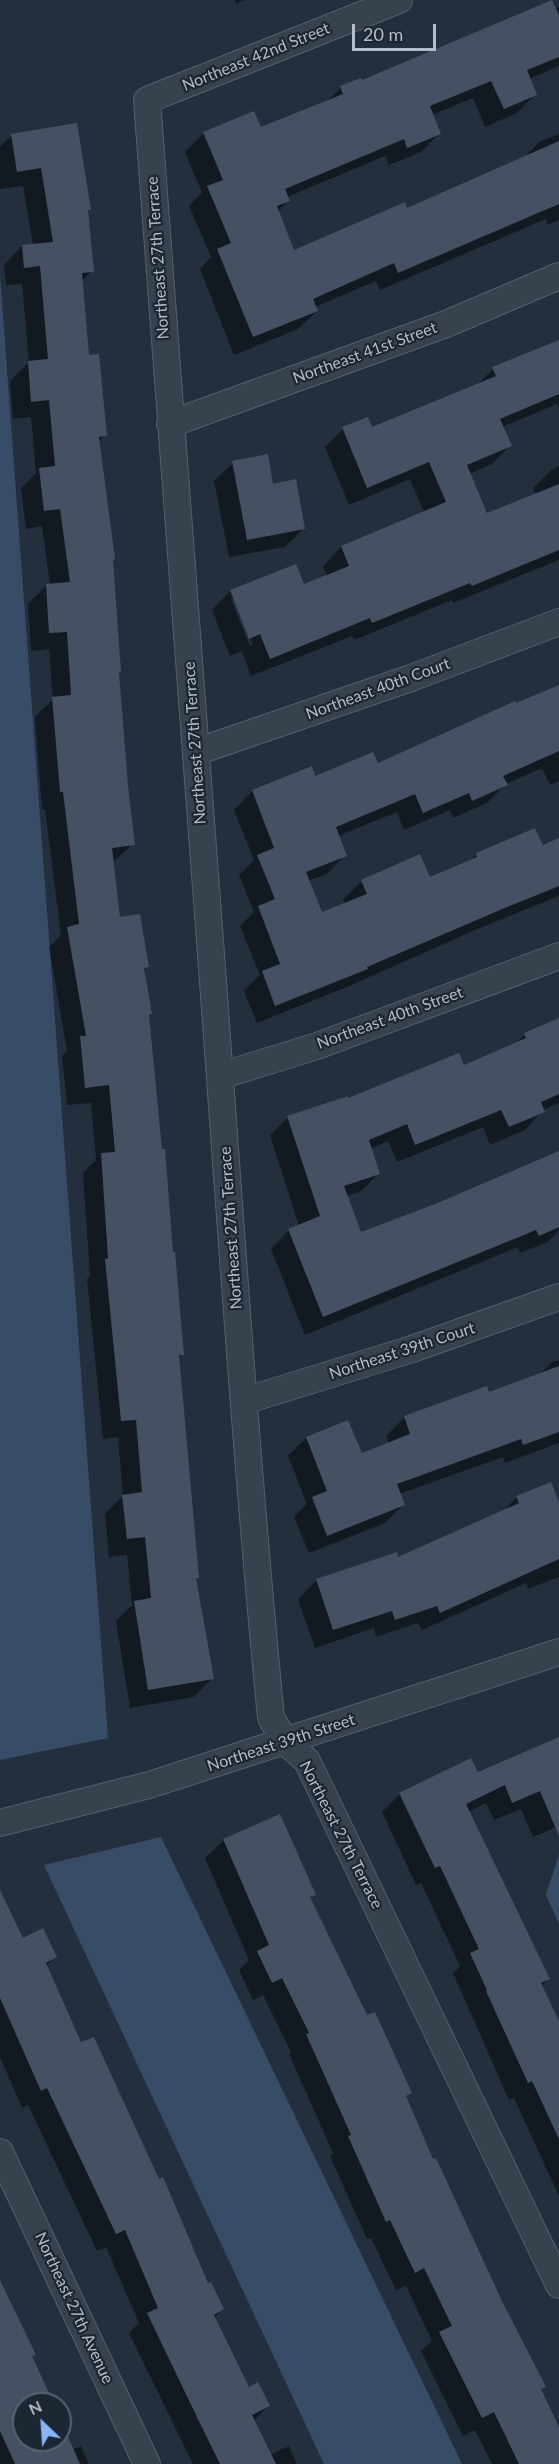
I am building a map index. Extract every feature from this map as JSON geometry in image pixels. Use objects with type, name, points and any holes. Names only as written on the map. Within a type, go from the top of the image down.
[{"type":"street","name":"Northeast 42nd Street","points":[[147,100],[399,0]]},
{"type":"street","name":"Northeast 27th Terrace","points":[[147,100],[255,1551],[271,1718],[286,1742],[307,1761],[559,2285]]},
{"type":"street","name":"Northeast 41st Street","points":[[170,424],[447,324],[559,276]]},
{"type":"street","name":"Northeast 40th Court","points":[[196,752],[411,678],[559,622]]},
{"type":"street","name":"Northeast 40th Street","points":[[220,1076],[317,1046],[559,956]]},
{"type":"street","name":"Northeast 39th Court","points":[[244,1401],[412,1349],[559,1297]]},
{"type":"street","name":"Northeast 39th Street","points":[[0,1823],[149,1785],[559,1652]]},
{"type":"street","name":"Northeast 27th Avenue","points":[[0,2152],[147,2464]]},
{"type":"water","points":[[0,275],[108,1738],[0,1760]]},
{"type":"water","points":[[161,1837],[462,2464],[324,2464],[44,1865]]},
{"type":"water","points":[[559,1854],[559,1924],[546,1895]]},
{"type":"building","points":[[552,0],[559,15],[559,57],[527,70],[537,95],[504,109],[491,81],[430,106],[441,134],[407,148],[404,139],[285,189],[290,201],[277,206],[294,250],[405,202],[407,208],[559,141],[559,204],[398,273],[394,263],[313,299],[318,311],[253,337],[217,249],[231,243],[207,186],[223,180],[203,132],[254,111],[261,127],[343,94],[340,86],[361,78],[362,80]]},
{"type":"building","points":[[77,123],[91,210],[88,210],[94,272],[82,273],[89,355],[99,354],[107,436],[99,437],[115,559],[113,560],[121,672],[119,672],[135,845],[112,848],[120,917],[140,914],[149,967],[144,968],[152,1014],[149,1015],[162,1149],[165,1149],[184,1355],[179,1355],[199,1578],[196,1578],[214,1679],[148,1690],[134,1601],[151,1598],[145,1537],[127,1539],[122,1495],[142,1492],[136,1420],[121,1421],[105,1259],[108,1258],[101,1153],[115,1152],[109,1085],[85,1088],[80,1036],[86,1036],[67,927],[79,924],[63,792],[60,792],[52,697],[71,695],[67,632],[49,633],[46,584],[70,582],[60,509],[44,511],[39,468],[55,466],[49,400],[31,402],[28,361],[48,359],[40,266],[24,268],[22,245],[53,242],[41,168],[17,172],[11,134]]},
{"type":"building","points":[[559,340],[559,394],[500,419],[512,446],[467,465],[487,513],[559,484],[559,550],[472,586],[470,583],[372,623],[370,618],[270,659],[260,634],[249,639],[230,590],[296,564],[304,584],[349,566],[341,546],[446,502],[429,462],[367,488],[342,427],[368,417],[372,427],[496,376],[492,367]]},
{"type":"building","points":[[268,454],[273,484],[296,479],[305,529],[247,540],[232,461]]},
{"type":"building","points":[[559,685],[559,751],[503,776],[508,785],[472,801],[469,793],[423,813],[415,794],[336,827],[347,856],[306,872],[322,912],[367,894],[361,880],[420,854],[430,877],[477,857],[476,853],[535,828],[543,845],[559,838],[559,886],[367,967],[368,969],[275,1006],[262,971],[280,964],[258,906],[275,899],[257,855],[274,848],[252,790],[312,766],[315,776],[373,752],[378,763],[515,701],[516,703]]},
{"type":"building","points":[[559,1018],[559,1094],[541,1102],[545,1112],[509,1127],[501,1110],[415,1145],[407,1124],[369,1140],[380,1174],[344,1186],[361,1232],[435,1204],[559,1151],[559,1227],[539,1236],[536,1230],[323,1317],[288,1229],[320,1216],[287,1116],[348,1096],[348,1098],[459,1053],[464,1065],[526,1038],[524,1033]]},
{"type":"building","points":[[559,1366],[559,1432],[523,1445],[521,1439],[397,1484],[405,1505],[327,1536],[312,1497],[327,1491],[306,1437],[348,1420],[362,1453],[410,1434],[404,1416],[487,1386],[489,1392]]},
{"type":"building","points":[[551,1482],[559,1502],[559,1559],[440,1613],[437,1606],[395,1620],[392,1611],[333,1630],[316,1579],[397,1552],[398,1557],[519,1503],[516,1496]]},
{"type":"building","points":[[559,1737],[559,1836],[540,1791],[512,1803],[505,1785],[466,1804],[550,1979],[541,1983],[559,2021],[559,2139],[532,2081],[528,2083],[470,1953],[479,1949],[440,1866],[435,1868],[399,1793],[471,1758],[478,1772]]},
{"type":"building","points":[[280,1814],[316,1895],[310,1897],[367,2015],[375,2012],[412,2093],[406,2096],[433,2159],[436,2158],[502,2301],[546,2387],[541,2389],[559,2427],[559,2464],[519,2464],[494,2412],[482,2418],[439,2332],[452,2326],[424,2268],[415,2273],[390,2220],[386,2222],[348,2136],[351,2135],[306,2034],[309,2033],[282,1978],[272,1983],[257,1951],[269,1945],[223,1839]]},
{"type":"building","points":[[0,1890],[23,1938],[43,1928],[57,1957],[46,1963],[81,2042],[94,2037],[159,2179],[163,2177],[208,2283],[211,2282],[224,2309],[214,2315],[249,2387],[258,2382],[270,2406],[252,2415],[276,2464],[220,2464],[195,2413],[147,2313],[158,2308],[125,2230],[116,2234],[47,2088],[41,2091],[0,1998]]},
{"type":"building","points":[[0,2280],[36,2355],[32,2356],[48,2392],[12,2392],[12,2452],[72,2452],[72,2446],[80,2464],[15,2464],[0,2431]]}]
